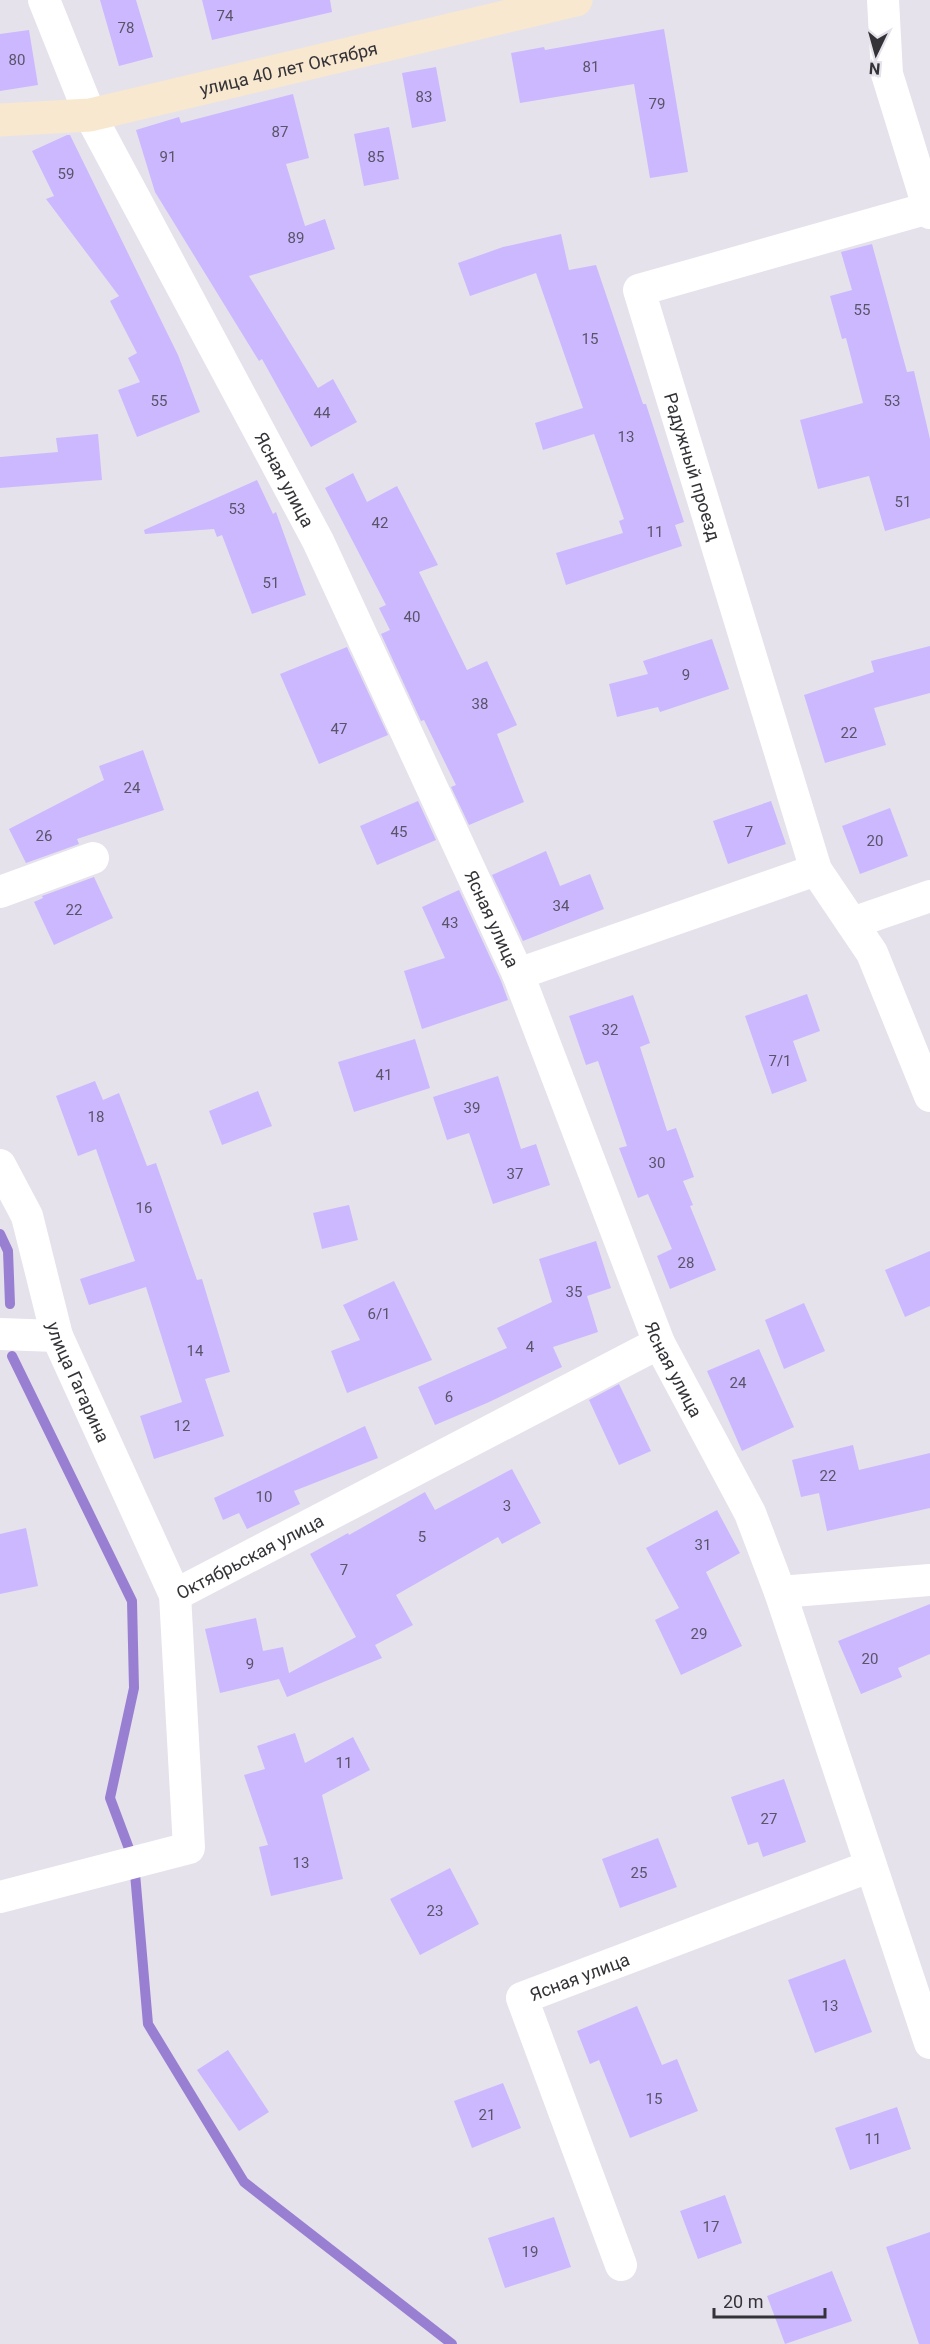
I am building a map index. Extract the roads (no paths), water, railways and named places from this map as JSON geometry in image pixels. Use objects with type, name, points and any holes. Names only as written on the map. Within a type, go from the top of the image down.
[{"type":"street","name":"Ясная улица","points":[[44,0],[90,115],[318,541],[518,974],[659,1343],[750,1513],[780,1592],[930,2043]]},
{"type":"street","name":"улица 40 лет Октября","points":[[0,120],[90,115],[576,0]]},
{"type":"street","points":[[883,0],[887,74],[929,211]]},
{"type":"street","name":"Радужный проезд","points":[[929,211],[639,290],[816,870],[872,953],[930,1096]]},
{"type":"street","points":[[0,892],[93,858]]},
{"type":"street","points":[[518,974],[816,870]]},
{"type":"street","points":[[852,923],[930,896]]},
{"type":"street","name":"улица Гагарина","points":[[0,1165],[27,1216],[57,1335],[175,1595]]},
{"type":"street","points":[[0,1334],[57,1335]]},
{"type":"street","name":"Октябрьская улица","points":[[0,1897],[189,1848],[175,1595],[659,1343]]},
{"type":"street","points":[[780,1592],[930,1580]]},
{"type":"street","name":"Ясная улица","points":[[621,2265],[522,1998],[871,1866]]},
{"type":"waterway","points":[[0,1234],[8,1251],[10,1304]]},
{"type":"waterway","points":[[12,1356],[132,1601],[134,1688],[110,1798],[134,1862],[148,2024],[244,2182],[452,2344]]}]
